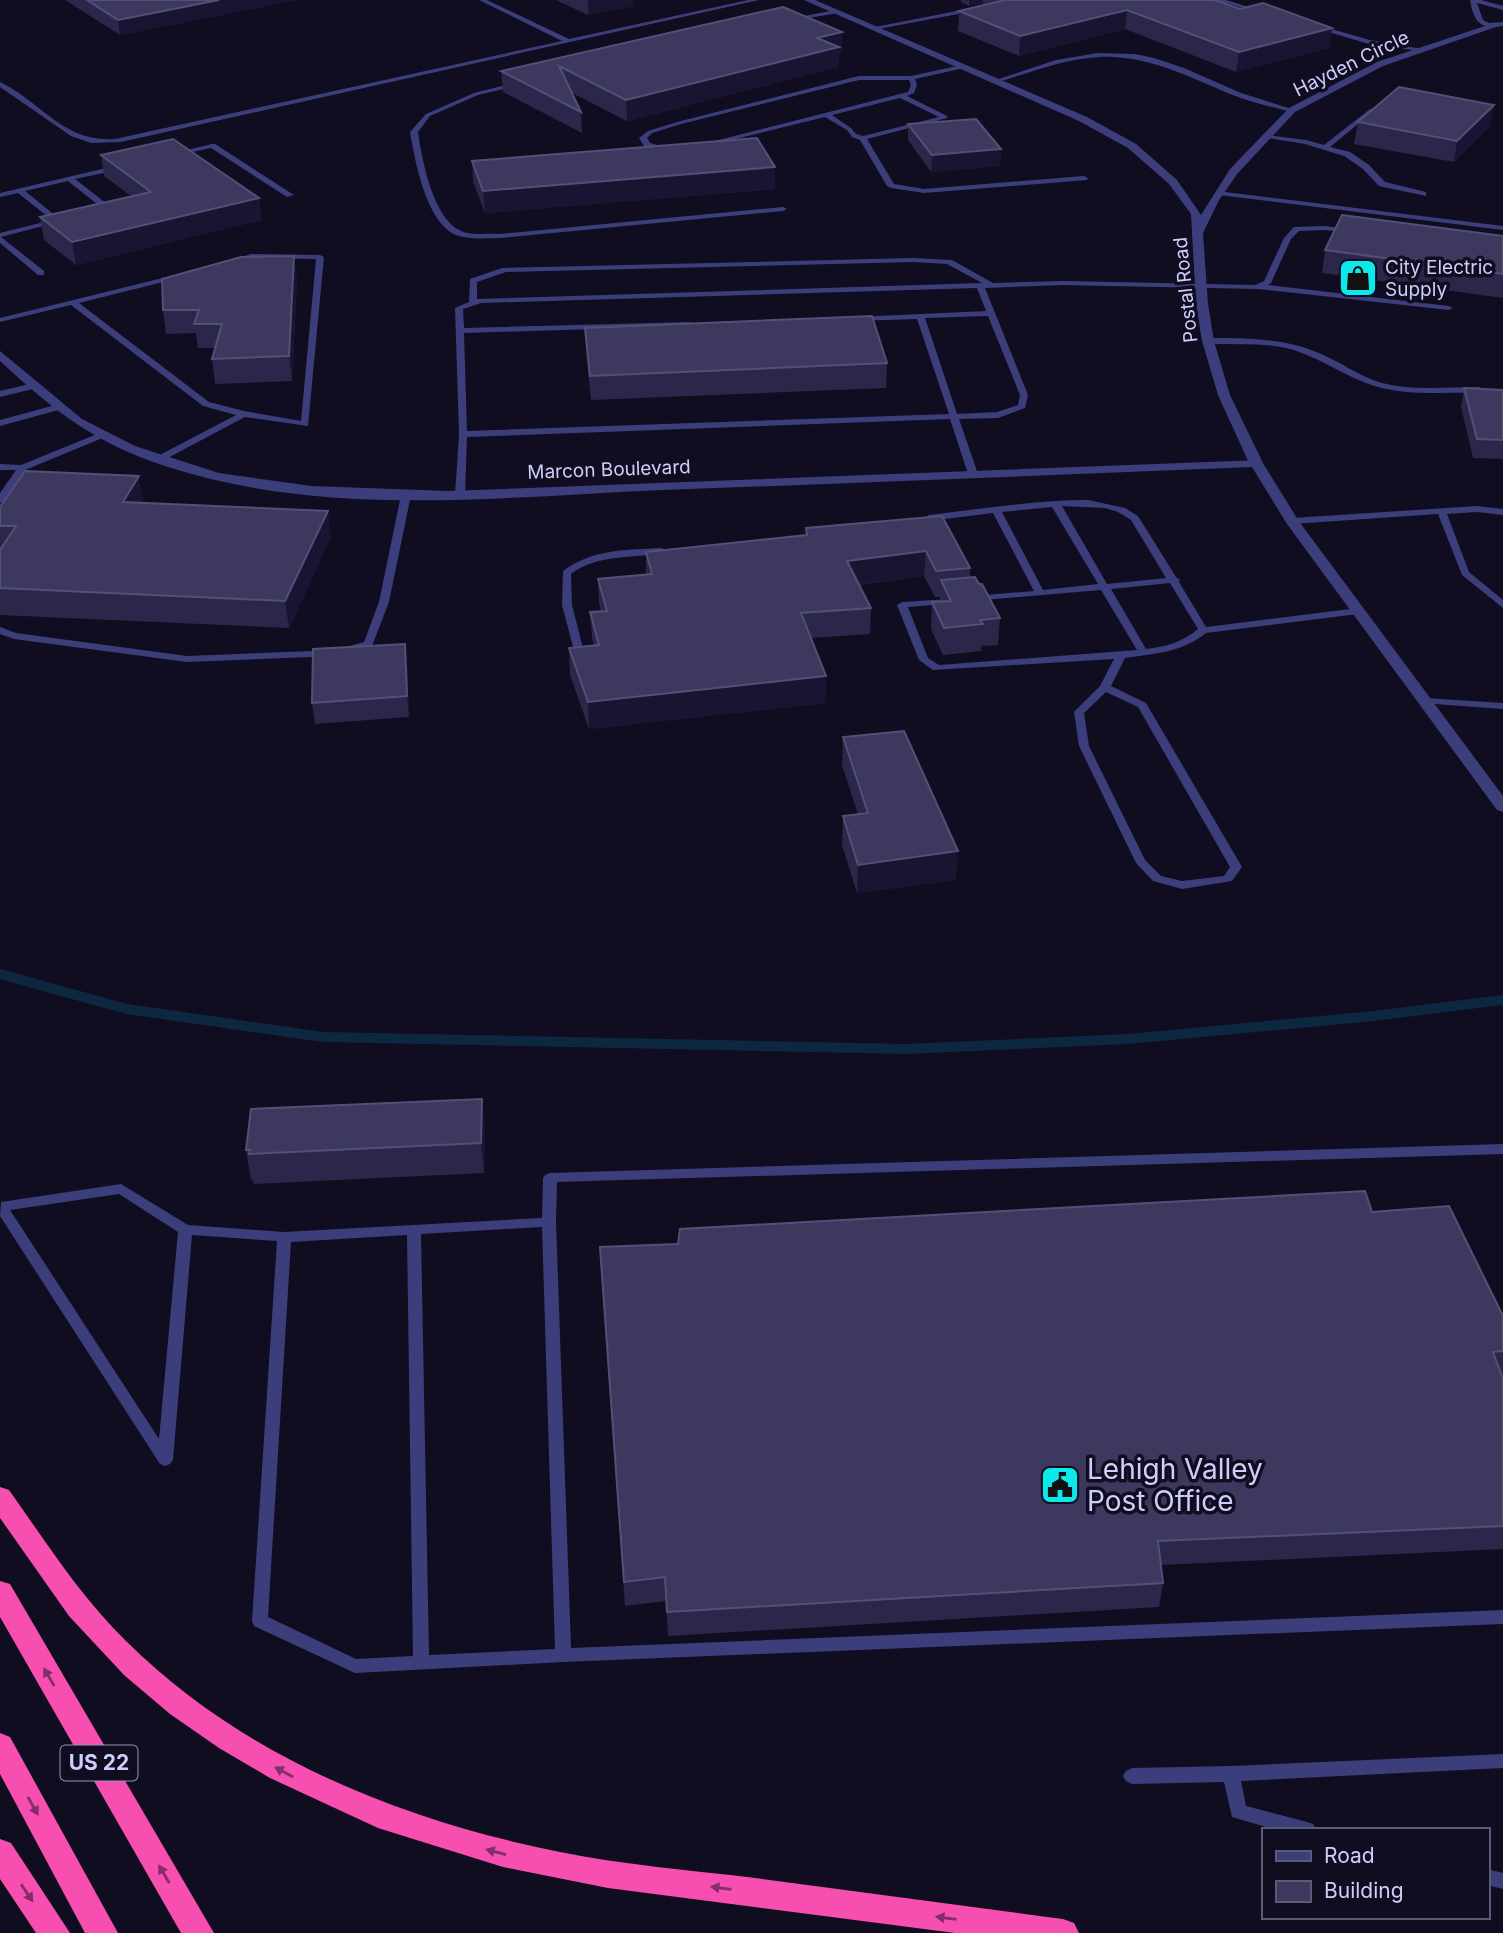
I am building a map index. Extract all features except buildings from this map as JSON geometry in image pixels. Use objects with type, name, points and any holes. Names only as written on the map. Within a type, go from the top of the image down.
[{"type":"highway","points":[[0,1497],[71,1598],[133,1667],[197,1717],[248,1752],[344,1801],[450,1839],[561,1866],[1063,1933]]},
{"type":"highway","name":"US 22","points":[[0,1592],[198,1933]]},
{"type":"highway","points":[[0,1746],[102,1933]]},
{"type":"highway","points":[[0,1853],[54,1933]]},
{"type":"street","name":"Postal Road","points":[[808,0],[1083,119],[1132,146],[1152,161],[1189,201],[1196,214],[1199,231],[1201,286],[1208,341],[1224,395],[1256,463],[1292,521],[1503,807]]},
{"type":"street","name":"Hayden Circle","points":[[1199,231],[1219,192],[1234,171],[1292,110],[1348,79],[1419,49],[1491,27]]},
{"type":"street","name":"Marcon Boulevard","points":[[0,355],[59,407],[102,435],[159,459],[200,471],[280,486],[405,495],[460,495],[1256,463]]},
{"type":"lane","points":[[482,0],[567,41]]},
{"type":"lane","points":[[0,84],[84,141],[121,140],[756,0]]},
{"type":"lane","points":[[1219,0],[1269,14]]},
{"type":"lane","points":[[1503,8],[1474,0],[1477,18],[1491,27],[1503,24]]},
{"type":"lane","points":[[873,28],[980,9]]},
{"type":"lane","points":[[776,23],[836,12]]},
{"type":"lane","points":[[1306,24],[1368,42],[1419,49]]},
{"type":"lane","points":[[993,82],[1045,66],[1096,55],[1140,57],[1180,67],[1233,93],[1292,110]]},
{"type":"lane","points":[[678,149],[656,148],[643,138],[650,132],[859,78],[911,78],[962,66]]},
{"type":"lane","points":[[696,147],[911,93],[914,85],[911,78]]},
{"type":"lane","points":[[528,81],[476,94],[428,115],[414,132],[418,159],[443,222],[458,233],[500,236],[783,209]]},
{"type":"lane","points":[[827,115],[849,129],[854,136],[863,138],[944,117],[900,96]]},
{"type":"lane","points":[[1326,147],[1383,101]]},
{"type":"lane","points":[[1266,137],[1326,147],[1347,154],[1366,167],[1382,184],[1423,194]]},
{"type":"lane","points":[[863,138],[891,186],[905,190],[1084,178]]},
{"type":"lane","points":[[160,158],[212,146],[290,195]]},
{"type":"lane","points":[[0,195],[134,164]]},
{"type":"lane","points":[[69,178],[108,209],[96,212]]},
{"type":"lane","points":[[19,190],[58,221]]},
{"type":"lane","points":[[1219,192],[1503,228]]},
{"type":"lane","points":[[0,237],[71,218]]},
{"type":"lane","points":[[1256,287],[1267,283],[1288,238],[1297,229],[1325,228],[1366,233]]},
{"type":"lane","points":[[0,237],[41,273]]},
{"type":"lane","points":[[73,302],[206,404],[244,414],[305,424],[320,257],[251,256],[226,263]]},
{"type":"lane","points":[[473,304],[473,281],[505,270],[913,260],[949,262],[992,285]]},
{"type":"lane","points":[[0,320],[188,273]]},
{"type":"lane","points":[[460,495],[464,433],[459,308],[473,304],[1063,283],[1256,287],[1449,309]]},
{"type":"lane","points":[[464,433],[998,415],[1022,406],[1024,395],[980,286]]},
{"type":"lane","points":[[839,320],[991,313]]},
{"type":"lane","points":[[920,316],[972,474]]},
{"type":"lane","points":[[460,331],[702,324]]},
{"type":"lane","points":[[1208,341],[1269,341],[1292,346],[1317,355],[1356,377],[1379,384],[1494,391]]},
{"type":"lane","points":[[0,394],[34,386]]},
{"type":"lane","points":[[0,423],[59,407]]},
{"type":"lane","points":[[159,459],[244,414]]},
{"type":"lane","points":[[0,467],[22,468],[102,435]]},
{"type":"lane","points":[[0,500],[22,468]]},
{"type":"lane","points":[[0,630],[14,636],[187,659],[336,653],[368,644],[384,602],[405,495]]},
{"type":"lane","points":[[1056,505],[1143,652]]},
{"type":"lane","points":[[914,520],[1056,505],[1115,505],[1136,518],[1203,630]]},
{"type":"lane","points":[[1292,521],[1477,509],[1503,512]]},
{"type":"lane","points":[[996,510],[1040,593]]},
{"type":"lane","points":[[1442,512],[1465,573],[1503,605]]},
{"type":"lane","points":[[580,656],[567,606],[566,573],[581,560],[617,553],[670,550]]},
{"type":"lane","points":[[1175,580],[902,605],[924,660],[937,667],[1163,650],[1191,640],[1203,630],[1358,611]]},
{"type":"lane","points":[[1105,687],[1142,705],[1236,867],[1228,879],[1182,885],[1157,879],[1140,861],[1084,746],[1079,712],[1105,687],[1121,655]]},
{"type":"lane","points":[[1425,701],[1503,706]]},
{"type":"lane","points":[[563,1655],[549,1222],[550,1178],[1503,1149]]},
{"type":"lane","points":[[185,1230],[165,1460],[1,1207],[121,1189],[185,1230],[284,1237],[549,1222]]},
{"type":"lane","points":[[414,1230],[421,1662]]},
{"type":"lane","points":[[284,1237],[260,1621],[355,1666],[563,1655],[1503,1617]]},
{"type":"lane","points":[[1132,1776],[1503,1761]]},
{"type":"lane","points":[[1231,1774],[1238,1812],[1299,1828]]},
{"type":"waterway","points":[[0,974],[127,1009],[323,1037],[906,1049],[1128,1039],[1374,1016],[1503,1000]]},
{"type":"place","name":"City Electric Supply","points":[[1358,278]]},
{"type":"place","name":"Lehigh Valley Post Office","points":[[1060,1485]]}]
